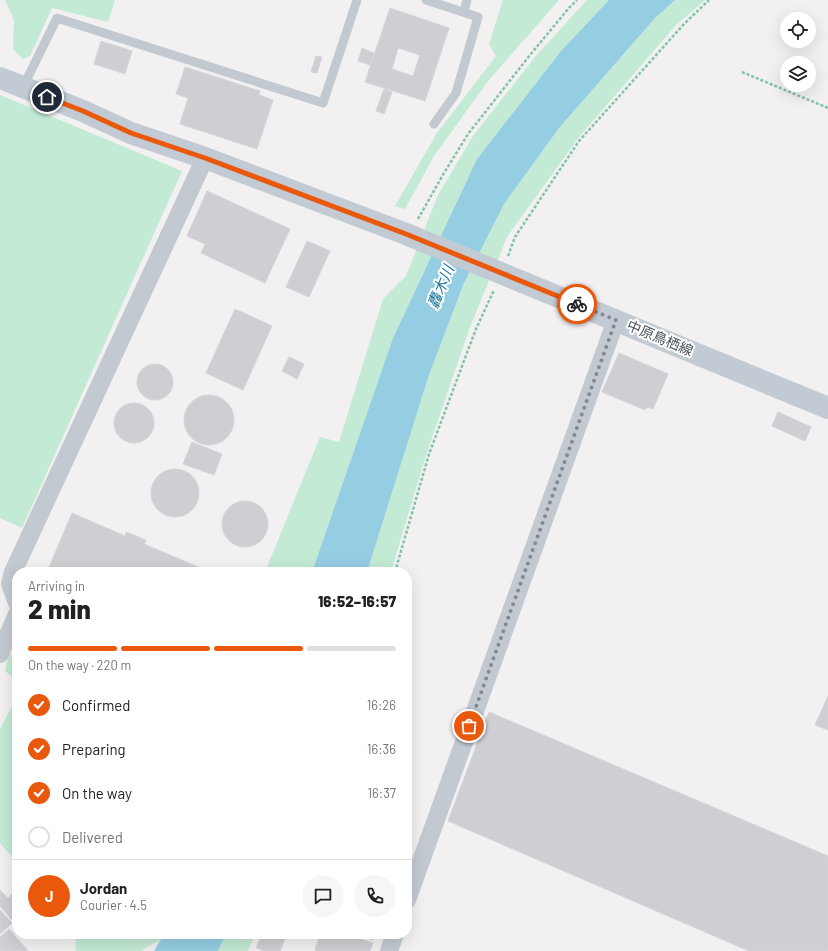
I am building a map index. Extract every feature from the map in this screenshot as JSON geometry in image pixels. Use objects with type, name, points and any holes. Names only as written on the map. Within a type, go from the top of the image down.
[{"type":"main road","name":"中原鳥栖線","points":[[0,78],[83,111],[131,133],[205,158],[411,236],[828,408]]},
{"type":"street","points":[[15,567],[205,158]]},
{"type":"street","points":[[412,886],[616,320]]},
{"type":"street","points":[[12,576],[10,584],[12,590]]},
{"type":"street","points":[[0,654],[12,626]]},
{"type":"street","points":[[389,951],[393,939]]},
{"type":"lane","points":[[23,87],[57,18],[323,103],[357,0]]},
{"type":"lane","points":[[426,0],[478,16],[456,93],[434,124]]},
{"type":"lane","points":[[464,12],[468,0]]},
{"type":"path","points":[[411,236],[419,218],[444,173],[468,134],[530,55],[577,0]]},
{"type":"path","points":[[742,72],[828,108]]},
{"type":"green space","points":[[5,0],[115,0],[108,22],[52,8],[30,56],[23,59],[13,49],[14,20]]},
{"type":"green space","points":[[503,0],[559,0],[488,81],[434,156],[405,209],[395,206],[437,133],[496,56],[489,44]]},
{"type":"green space","points":[[587,0],[609,0],[561,51],[477,159],[393,338],[314,567],[267,567],[320,437],[339,442],[383,299],[406,276],[438,195],[473,136],[535,57]]},
{"type":"green space","points":[[675,0],[705,0],[677,24],[579,137],[507,237],[470,327],[425,458],[392,567],[369,567],[429,375],[464,283],[504,203],[559,128],[655,18]]},
{"type":"green space","points":[[0,95],[182,171],[22,528],[0,518]]},
{"type":"green space","points":[[9,654],[12,656],[12,677],[5,671]]},
{"type":"green space","points":[[12,706],[12,857],[0,843],[0,729]]},
{"type":"green space","points":[[75,939],[162,939],[142,951],[76,951]]},
{"type":"green space","points":[[224,939],[253,939],[248,951],[218,951]]},
{"type":"water","name":"轟木川","points":[[609,0],[675,0],[655,18],[559,128],[504,204],[464,283],[429,375],[369,567],[314,567],[393,338],[477,159],[561,51]]},
{"type":"water","points":[[161,939],[224,939],[218,951],[154,951]]},
{"type":"building","points":[[390,8],[449,28],[425,101],[365,82]],"holes":[[[398,48],[420,55],[413,76],[392,69]]]},
{"type":"building","points":[[101,41],[132,51],[125,74],[94,64]]},
{"type":"building","points":[[362,48],[374,53],[370,65],[358,61]]},
{"type":"building","points":[[316,56],[322,57],[317,73],[311,72]]},
{"type":"building","points":[[185,67],[260,91],[259,95],[273,100],[257,149],[180,124],[188,98],[176,94]]},
{"type":"building","points":[[384,89],[392,92],[384,114],[376,111]]},
{"type":"building","points":[[207,191],[290,229],[265,283],[201,253],[205,244],[187,236]]},
{"type":"building","points":[[307,241],[330,251],[309,297],[286,287]]},
{"type":"building","points":[[235,309],[272,326],[243,390],[206,373]]},
{"type":"building","points":[[619,353],[668,374],[653,409],[647,407],[645,410],[602,392]]},
{"type":"building","points":[[289,357],[304,364],[297,379],[282,371]]},
{"type":"building","points":[[159,364],[168,369],[172,375],[172,389],[168,395],[159,400],[151,400],[142,395],[138,389],[137,378],[142,369],[148,365]]},
{"type":"building","points":[[204,395],[214,395],[227,402],[234,415],[234,425],[227,438],[214,445],[204,445],[195,441],[188,434],[184,425],[184,415],[188,406],[195,399]]},
{"type":"building","points":[[134,403],[148,409],[154,423],[148,437],[134,443],[120,437],[114,423],[120,409]]},
{"type":"building","points":[[778,412],[811,427],[805,441],[772,426]]},
{"type":"building","points":[[192,442],[222,454],[214,475],[183,464]]},
{"type":"building","points":[[170,469],[180,469],[189,473],[195,479],[199,488],[199,498],[195,507],[189,513],[180,517],[170,517],[161,513],[155,507],[151,498],[151,488],[155,479],[161,473]]},
{"type":"building","points":[[241,501],[249,501],[258,505],[264,511],[268,524],[264,537],[258,543],[249,547],[241,547],[232,543],[226,537],[222,528],[222,520],[226,511],[232,505]]},
{"type":"building","points":[[72,513],[125,536],[126,532],[146,540],[144,544],[198,567],[49,567]]},
{"type":"building","points":[[828,696],[828,730],[815,725]]},
{"type":"building","points":[[489,712],[828,856],[828,951],[749,951],[448,821]]},
{"type":"building","points":[[0,890],[8,898],[12,894],[12,920],[0,906]]},
{"type":"building","points":[[0,910],[12,923],[0,934]]},
{"type":"building","points":[[9,929],[12,932],[12,939],[18,939],[28,951],[0,951],[0,937]]},
{"type":"building","points":[[260,939],[285,939],[280,951],[264,951],[256,948]]},
{"type":"building","points":[[318,939],[361,939],[373,943],[370,951],[315,950]]},
{"type":"way so far","points":[[469,726],[616,320],[577,304]]},
{"type":"route","points":[[47,97],[83,111],[131,133],[205,158],[406,234],[577,304]]}]
